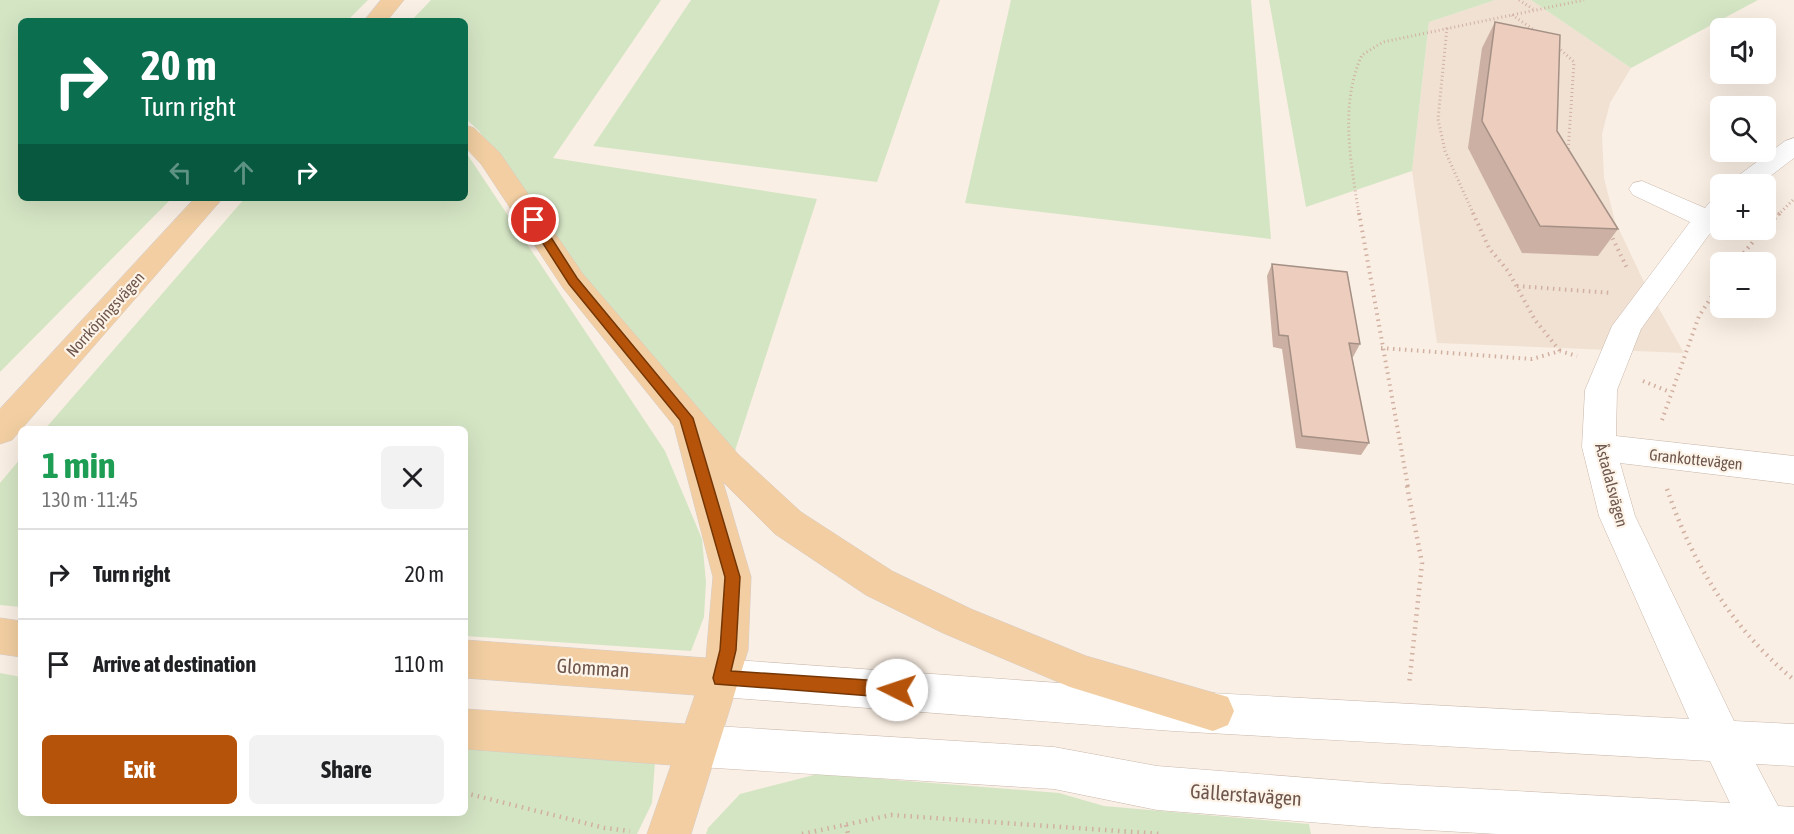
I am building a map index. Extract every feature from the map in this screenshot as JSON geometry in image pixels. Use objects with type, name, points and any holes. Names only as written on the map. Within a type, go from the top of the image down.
[{"type":"main road","points":[[378,18],[393,0]]},
{"type":"main road","points":[[468,136],[491,159],[573,281],[726,464],[788,524],[879,583],[957,621],[1084,674],[1213,711]]},
{"type":"main road","name":"Norrköpingsvägen","points":[[0,431],[207,201]]},
{"type":"main road","points":[[654,833],[699,746],[728,650],[732,577],[687,418]]},
{"type":"main road","points":[[0,636],[18,639]]},
{"type":"main road","name":"Glomman","points":[[468,659],[721,678]]},
{"type":"main road","points":[[468,729],[699,746]]},
{"type":"street","points":[[1757,174],[1794,146]]},
{"type":"street","points":[[1642,189],[1710,213]]},
{"type":"street","name":"Åstadalsvägen","points":[[1710,219],[1663,274],[1627,326],[1601,390],[1599,447],[1617,516],[1721,743],[1776,831]]},
{"type":"street","name":"Grankottevägen","points":[[1599,447],[1794,470]]},
{"type":"street","points":[[721,678],[1721,743],[1794,745]]},
{"type":"street","name":"Gällerstavägen","points":[[699,746],[1054,768],[1157,788],[1373,806],[1776,831]]},
{"type":"path","points":[[1519,0],[1534,10]]},
{"type":"path","points":[[1409,689],[1422,563],[1350,158],[1349,98],[1356,66],[1362,55],[1383,42],[1584,0]]},
{"type":"path","points":[[1512,15],[1540,34]]},
{"type":"path","points":[[1447,28],[1438,119],[1445,151],[1489,248],[1517,286],[1534,320],[1560,351],[1670,392]]},
{"type":"path","points":[[1549,40],[1567,53],[1574,62],[1568,150],[1573,161]]},
{"type":"path","points":[[1776,216],[1794,199]]},
{"type":"path","points":[[1610,233],[1630,274]]},
{"type":"path","points":[[1744,252],[1754,240]]},
{"type":"path","points":[[1517,286],[1618,294]]},
{"type":"path","points":[[1382,348],[1532,359],[1560,351]]},
{"type":"path","points":[[468,794],[605,828],[654,833]]},
{"type":"path","points":[[802,834],[891,815],[1163,834]]},
{"type":"path","points":[[846,825],[848,834]]},
{"type":"shaded area","points":[[1495,0],[1531,0],[1631,68],[1610,103],[1602,134],[1604,178],[1615,221],[1643,280],[1684,353],[1437,343],[1412,171],[1429,22]]},
{"type":"green space","points":[[0,0],[368,0],[350,18],[18,18],[18,201],[169,201],[0,372]]},
{"type":"green space","points":[[431,0],[661,0],[553,158],[817,199],[730,466],[681,419],[479,131],[468,121],[468,18],[414,18]]},
{"type":"green space","points":[[691,0],[940,0],[877,182],[593,146]]},
{"type":"green space","points":[[1011,0],[1251,0],[1271,239],[965,203]]},
{"type":"green space","points":[[1269,0],[1495,0],[1429,22],[1412,171],[1306,207]]},
{"type":"green space","points":[[1531,0],[1758,0],[1724,18],[1710,18],[1710,26],[1631,68]]},
{"type":"green space","points":[[468,156],[665,451],[702,539],[706,582],[704,617],[691,651],[468,636],[468,426],[48,426],[242,201],[468,201]]},
{"type":"green space","points":[[18,462],[18,607],[0,605],[0,483]]},
{"type":"green space","points":[[0,673],[18,676],[18,816],[468,816],[468,748],[655,762],[652,803],[637,834],[0,834]]},
{"type":"green space","points":[[818,774],[1059,793],[1104,806],[1309,824],[1311,834],[706,834],[708,828],[740,794]]},
{"type":"building","points":[[1495,22],[1560,35],[1557,131],[1618,229],[1540,226],[1482,121]]},
{"type":"building","points":[[1272,264],[1347,272],[1360,344],[1349,343],[1369,443],[1302,436],[1288,336],[1279,335]]},
{"type":"route","points":[[534,220],[573,281],[687,418],[732,577],[728,650],[721,678],[897,690]]}]
